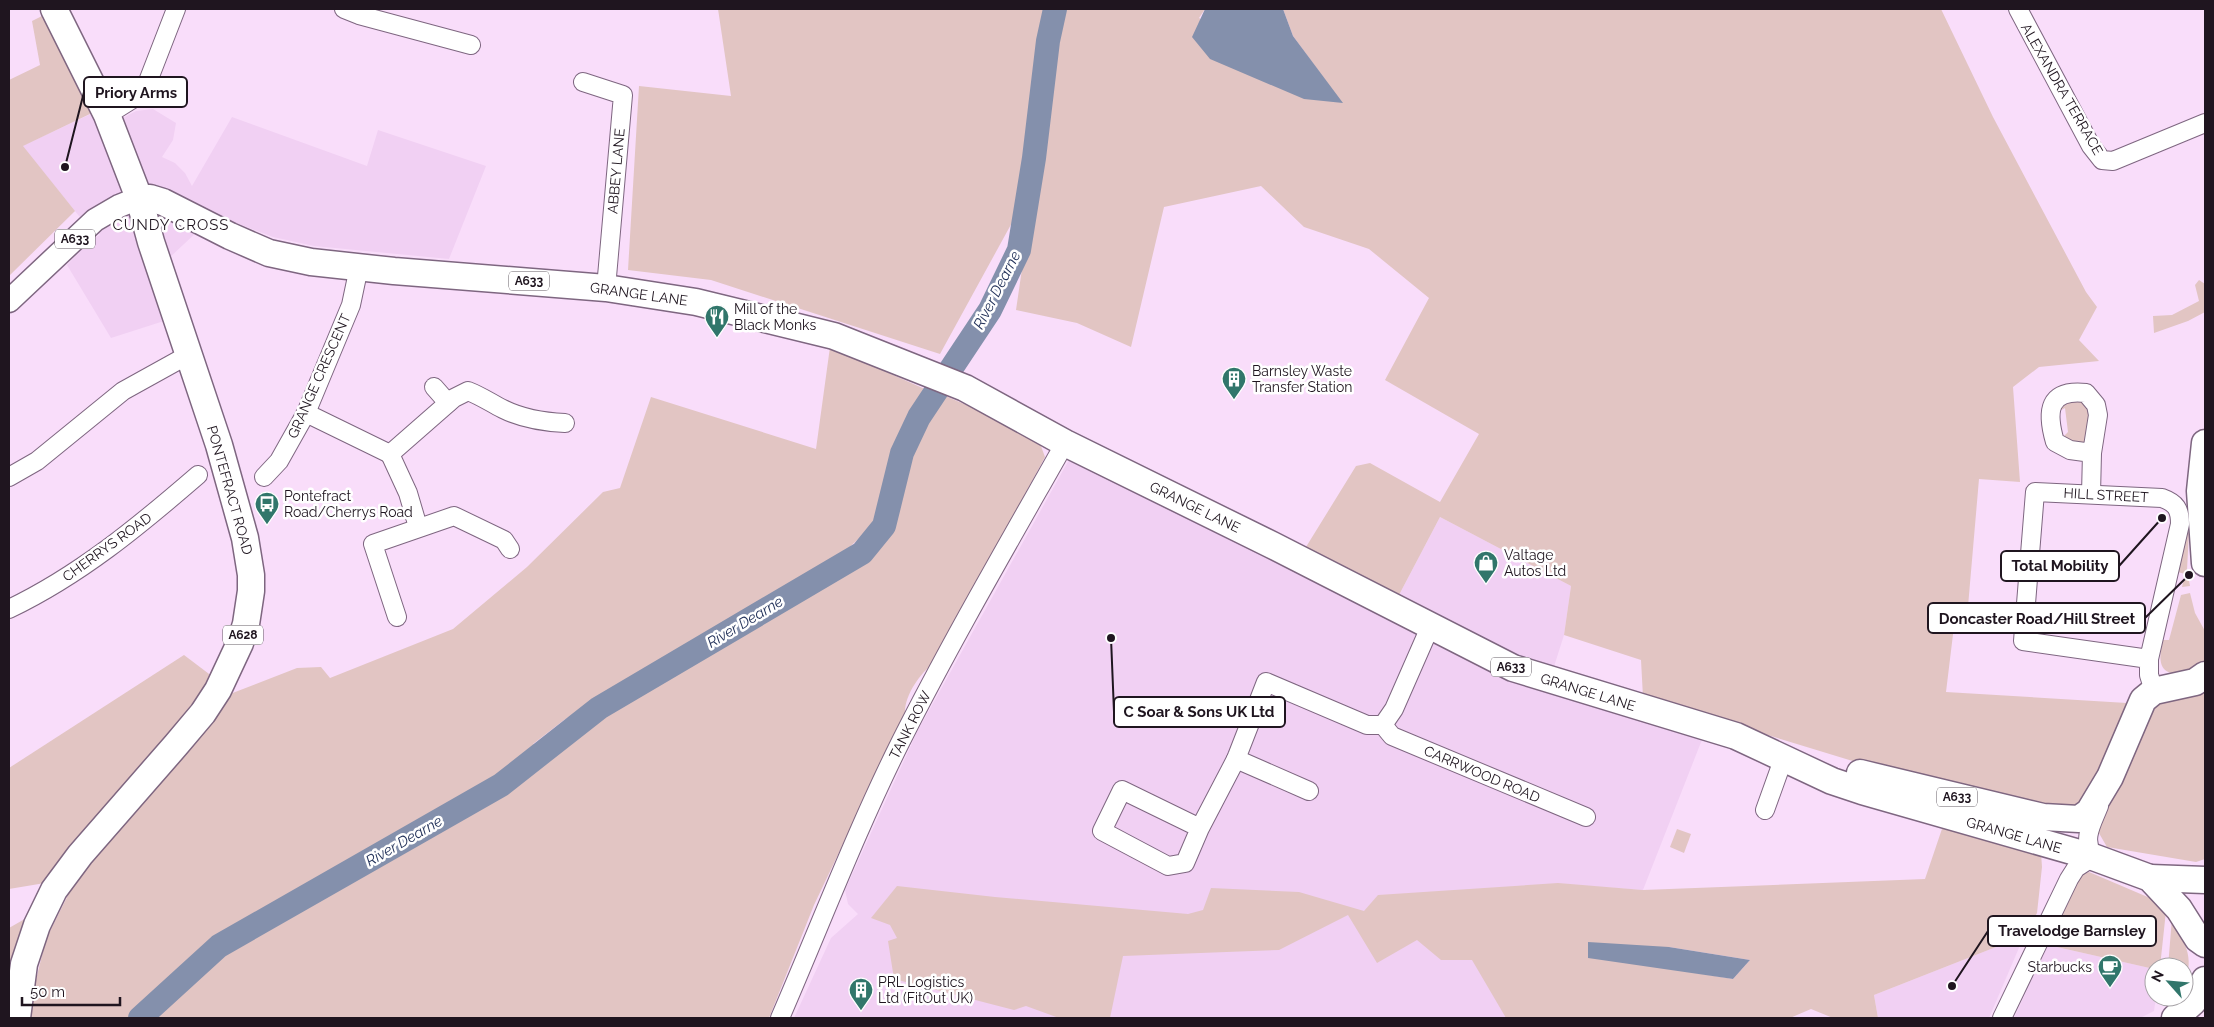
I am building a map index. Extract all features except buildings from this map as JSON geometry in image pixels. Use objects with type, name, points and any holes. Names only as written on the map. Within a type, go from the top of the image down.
[{"type":"highway","name":"PONTEFRACT ROAD","points":[[17,1018],[24,964],[37,925],[54,890],[80,854],[203,712],[227,675],[246,624],[251,575],[245,538],[219,445],[151,242],[139,198],[107,115],[54,9]]},
{"type":"highway","name":"GRANGE LANE","points":[[139,198],[150,198],[163,202],[230,236],[269,253],[311,262],[606,288],[696,302],[834,336],[965,388],[1065,443],[1272,545],[1513,668],[1736,736],[1832,781],[1862,791],[2093,857],[2150,878],[2179,909],[2198,939],[2205,944]]},
{"type":"highway","points":[[2205,443],[2200,491],[2205,563]]},
{"type":"highway","points":[[2154,691],[2202,680]]},
{"type":"highway","name":"A633","points":[[1784,757],[1819,762],[2043,817],[2079,819],[2089,812],[2110,777],[2143,700],[2154,691]]},
{"type":"highway","name":"A633","points":[[2150,878],[2205,880]]},
{"type":"highway","points":[[2175,1018],[2193,1002],[2205,980]]},
{"type":"main road","name":"A633","points":[[12,297],[95,220],[119,206],[139,198]]},
{"type":"street","points":[[107,115],[139,95],[145,89],[176,9]]},
{"type":"street","points":[[344,9],[359,15],[471,45]]},
{"type":"street","name":"ALEXANDRA TERRACE","points":[[2018,9],[2091,146],[2102,160],[2113,161],[2205,123]]},
{"type":"street","name":"ABBEY LANE","points":[[583,82],[623,95],[606,288]]},
{"type":"street","name":"GRANGE CRESCENT","points":[[264,477],[279,461],[306,413],[351,305],[359,267]]},
{"type":"street","points":[[9,477],[36,461],[123,391],[188,355]]},
{"type":"street","points":[[434,387],[448,403]]},
{"type":"street","points":[[390,454],[448,403],[468,391],[481,395],[520,416],[540,422],[565,423]]},
{"type":"street","points":[[306,413],[390,454],[408,493],[418,527]]},
{"type":"street","name":"TANK ROW","points":[[780,1018],[866,815],[900,742],[934,677],[1065,443]]},
{"type":"street","points":[[2091,494],[2092,453]]},
{"type":"street","name":"CHERRYS ROAD","points":[[9,609],[81,569],[153,515],[198,475]]},
{"type":"street","name":"HILL STREET","points":[[2035,492],[2091,494],[2162,498],[2176,505],[2180,513],[2180,524],[2149,659],[2022,641],[2035,492]]},
{"type":"street","points":[[397,617],[367,546],[454,516],[504,540],[510,549]]},
{"type":"street","points":[[1200,828],[1122,790],[1102,831],[1168,866],[1185,862],[1200,828],[1236,759],[1266,682],[1367,725],[1383,725],[1394,708],[1430,627]]},
{"type":"street","points":[[2149,659],[2149,675],[2154,691]]},
{"type":"street","name":"CARRWOOD ROAD","points":[[1383,725],[1392,736],[1586,817]]},
{"type":"street","points":[[1765,810],[1784,757]]},
{"type":"street","points":[[1236,759],[1310,791]]},
{"type":"street","points":[[2002,1018],[2069,879],[2076,868],[2093,857],[2088,848],[2087,836],[2110,777]]},
{"type":"shaded area","points":[[718,9],[1044,9],[1014,219],[940,354],[711,280],[628,270],[639,86],[731,96]]},
{"type":"shaded area","points":[[1060,9],[1205,9],[1199,18],[1342,103],[1293,36],[1283,9],[1941,9],[1993,117],[2086,292],[2097,307],[2079,340],[2099,361],[2039,367],[2013,387],[2020,482],[1979,479],[1967,618],[1955,618],[1946,692],[2127,703],[2096,781],[2077,807],[2050,810],[1905,777],[1643,697],[1641,660],[1564,635],[1571,586],[1440,517],[1399,595],[1306,547],[1356,466],[1370,463],[1440,502],[1479,434],[1385,380],[1429,298],[1369,249],[1304,227],[1261,186],[1164,207],[1131,347],[1077,323],[1016,310]]},
{"type":"shaded area","points":[[42,16],[43,20],[48,21],[92,113],[23,146],[75,211],[9,276],[9,80],[40,65],[32,21]]},
{"type":"shaded area","points":[[153,109],[176,123],[173,140],[162,157],[175,163],[185,173],[192,186],[232,117],[367,166],[378,130],[486,166],[449,259],[314,246],[273,237],[215,215],[152,274],[164,321],[111,338],[67,265],[92,239],[100,235],[79,216],[22,146],[91,114],[100,130],[136,111]]},
{"type":"shaded area","points":[[2199,280],[2205,284],[2205,312],[2188,321],[2154,333],[2153,316],[2172,315],[2199,301],[2195,285]]},
{"type":"shaded area","points":[[830,347],[927,390],[896,445],[878,521],[842,554],[564,720],[533,744],[555,750],[602,714],[866,556],[891,527],[910,454],[925,415],[943,395],[1016,426],[1038,438],[1045,457],[934,663],[918,679],[910,693],[905,707],[905,714],[814,905],[769,1018],[29,1018],[46,939],[73,885],[230,694],[297,668],[321,667],[330,678],[453,629],[527,567],[603,492],[620,488],[651,397],[816,449]]},
{"type":"shaded area","points":[[2070,397],[2090,404],[2088,434],[2083,443],[2078,446],[2061,439],[2068,432],[2065,408],[2056,413]]},
{"type":"shaded area","points":[[1070,458],[1388,616],[1440,517],[1571,586],[1564,635],[1551,676],[1705,732],[1643,890],[1559,884],[1591,1018],[794,1018],[831,938],[858,914],[848,904],[845,890],[917,732]]},
{"type":"shaded area","points":[[2185,530],[2189,532],[2187,570],[2190,586],[2182,587],[2185,574],[2178,572],[2176,567]]},
{"type":"shaded area","points":[[2190,593],[2195,613],[2205,631],[2205,662],[2193,670],[2169,672],[2165,670],[2161,660],[2163,640],[2169,640],[2181,595]]},
{"type":"shaded area","points":[[184,655],[217,680],[45,883],[9,889],[9,768]]},
{"type":"shaded area","points":[[2197,693],[2205,694],[2205,859],[2196,862],[2107,847],[2096,828],[2141,739],[2146,718],[2155,706],[2166,701]]},
{"type":"shaded area","points":[[1945,820],[2041,853],[2042,867],[2037,913],[2024,936],[1874,995],[1878,1018],[1833,1018],[1811,1009],[1790,1018],[1506,1018],[1472,960],[1441,960],[1417,940],[1377,963],[1348,915],[1279,950],[1123,956],[1110,1018],[1059,1018],[1026,1006],[1014,1010],[894,979],[888,941],[897,938],[890,925],[871,918],[897,886],[995,897],[1188,914],[1203,910],[1211,888],[1299,892],[1364,911],[1378,895],[1558,883],[1643,890],[1925,879]],"holes":[[[1669,947],[1750,960],[1733,979],[1661,967]]]},
{"type":"shaded area","points":[[1677,829],[1691,834],[1684,853],[1670,847]]},
{"type":"shaded area","points":[[2089,872],[2157,901],[2166,911],[2161,957],[2144,957],[2144,967],[2048,945],[2081,875]]},
{"type":"shaded area","points":[[30,916],[9,979],[9,928]]},
{"type":"shaded area","points":[[2172,918],[2187,949],[2188,957],[2169,957]]},
{"type":"shaded area","points":[[2024,936],[1989,1018],[1878,1018],[1874,995]]},
{"type":"shaded area","points":[[2048,945],[2144,967],[2144,1007],[2155,1007],[2154,1011],[2140,1018],[2014,1018]]},
{"type":"water","points":[[1205,9],[1283,9],[1293,36],[1343,103],[1304,99],[1210,59],[1192,37]]},
{"type":"water","points":[[1588,942],[1669,947],[1750,960],[1733,979],[1588,958]]},
{"type":"waterway","name":"River Dearne","points":[[140,1018],[219,946],[501,785],[599,708],[862,553],[884,526],[902,453],[919,417],[990,310],[1019,250],[1034,158],[1048,41],[1055,9]]},
{"type":"place","name":"Priory Arms","points":[[65,167]]},
{"type":"place","name":"Mill of the Black Monks","points":[[717,338]]},
{"type":"place","name":"Barnsley Waste Transfer Station","points":[[1234,400]]},
{"type":"place","name":"Total Mobility","points":[[2162,518]]},
{"type":"place","name":"Pontefract Road/Cherrys Road","points":[[267,525]]},
{"type":"place","name":"Doncaster Road/Hill Street","points":[[2189,575]]},
{"type":"place","name":"Valtage Autos Ltd","points":[[1486,584]]},
{"type":"place","name":"C Soar & Sons UK Ltd","points":[[1111,638]]},
{"type":"place","name":"Travelodge Barnsley","points":[[1952,986]]},
{"type":"place","name":"Starbucks","points":[[2110,988]]},
{"type":"place","name":"PRL Logistics Ltd (FitOut UK)","points":[[861,1011]]},
{"type":"district","name":"CUNDY CROSS","points":[[171,225]]}]
